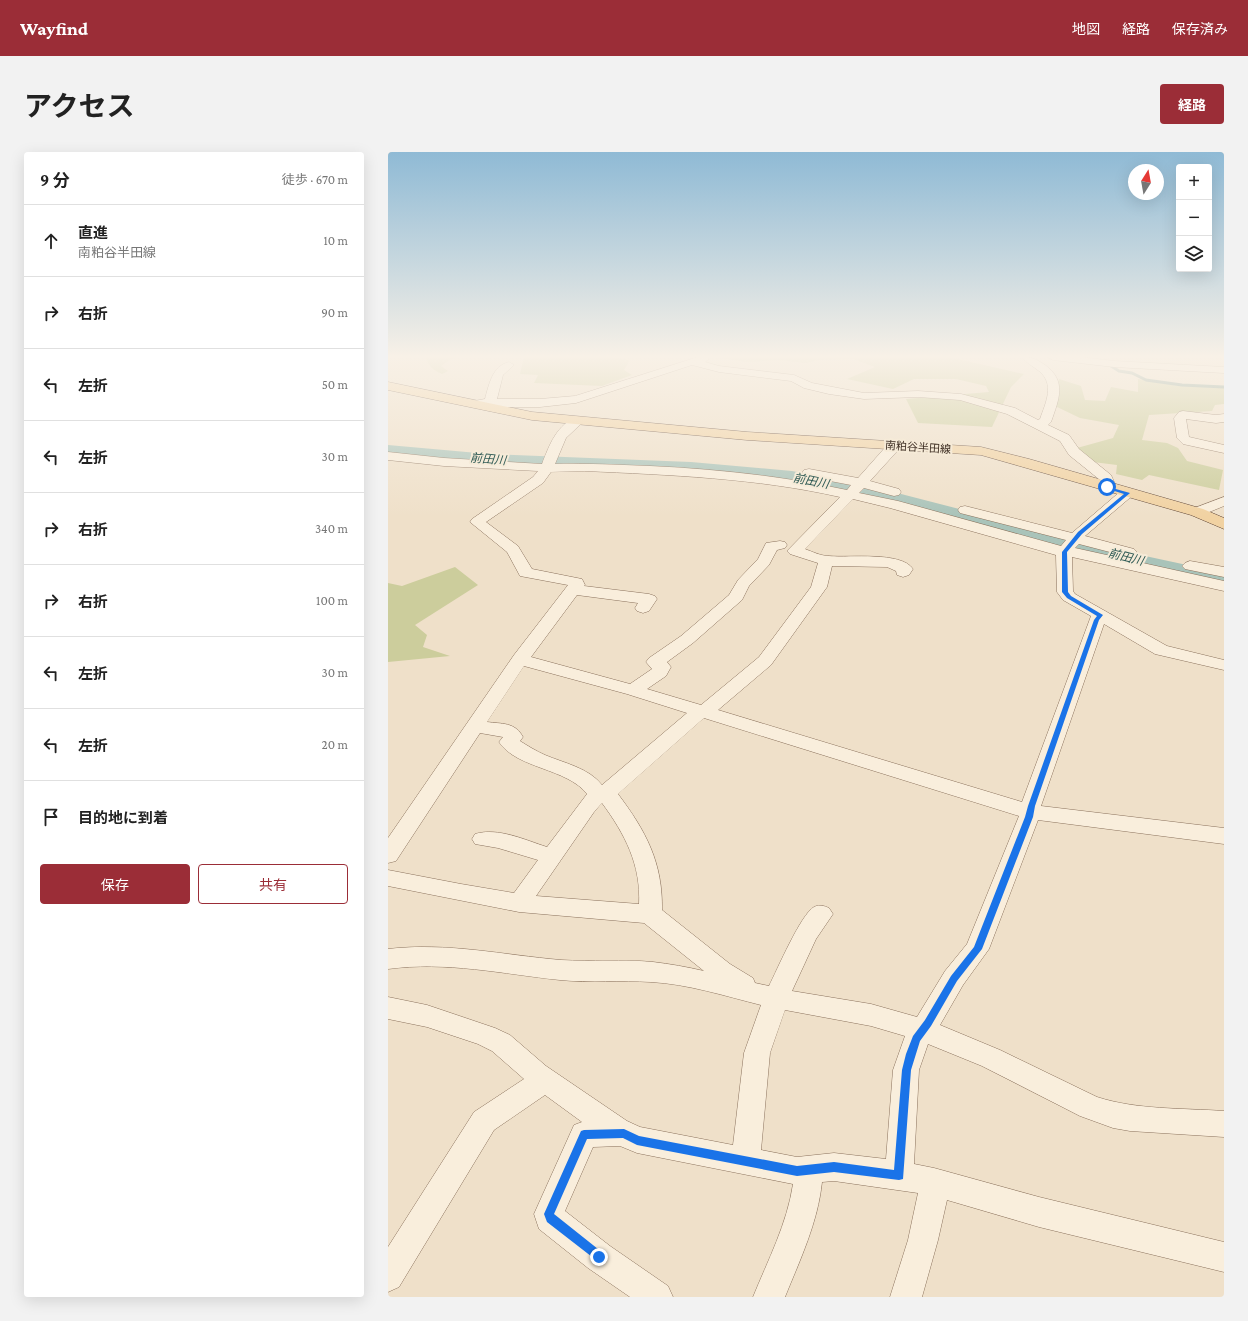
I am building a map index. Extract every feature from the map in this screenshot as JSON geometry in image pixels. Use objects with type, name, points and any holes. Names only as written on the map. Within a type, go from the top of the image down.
[{"type":"main road","name":"南粕谷半田線","points":[[506,410],[532,416],[578,421],[747,436],[981,451],[1197,512],[1224,524]]},
{"type":"street","points":[[1009,410],[1039,423],[1047,430],[1068,441],[1074,452],[1106,478],[1109,482],[1109,486],[1107,487]]},
{"type":"street","points":[[1039,423],[1045,422],[1049,410]]},
{"type":"street","points":[[1224,418],[1216,419],[1187,415],[1183,415],[1180,418],[1183,438],[1187,441],[1224,449]]},
{"type":"street","points":[[388,855],[520,659],[577,585],[576,582],[526,573],[513,549],[477,522],[538,480],[550,461],[560,436],[578,421]]},
{"type":"street","points":[[388,445],[459,453],[533,457],[599,468],[732,476],[810,486],[855,489],[928,500]]},
{"type":"street","points":[[783,546],[855,489],[895,445]]},
{"type":"street","points":[[388,456],[444,462],[550,461]]},
{"type":"street","points":[[855,489],[893,504],[1066,551],[1224,586]]},
{"type":"street","points":[[1127,493],[1076,537],[1066,551],[1065,592],[1069,597],[1161,650],[1224,665]]},
{"type":"street","points":[[1197,512],[1224,502]]},
{"type":"street","points":[[951,506],[1110,547],[1197,568],[1224,572]]},
{"type":"street","points":[[633,690],[660,672],[662,667],[655,662],[667,655],[696,632],[736,597],[738,588],[761,566],[766,559],[771,546],[783,546],[826,561],[888,562],[905,569],[903,572]]},
{"type":"street","points":[[519,903],[587,806],[765,660],[819,587],[826,561]]},
{"type":"street","points":[[574,590],[649,599],[643,608]]},
{"type":"street","points":[[899,1175],[906,1070],[916,1039],[954,978],[978,949],[1030,812],[1100,615]]},
{"type":"street","points":[[520,659],[633,690],[1030,812],[1224,836]]},
{"type":"street","points":[[476,726],[505,730],[511,733],[512,737],[509,742],[513,745],[531,756],[568,771],[585,780],[602,794],[631,828],[645,859],[650,877],[652,895],[650,914]]},
{"type":"street","points":[[483,839],[498,840],[552,856]]},
{"type":"street","points":[[388,878],[519,903],[650,914],[727,975],[768,996]]},
{"type":"street","points":[[746,1160],[757,1053],[768,996],[806,934],[821,914]]},
{"type":"street","points":[[388,959],[403,957],[447,956],[562,970],[652,972],[676,975],[768,996],[871,1015],[923,1030],[991,1058],[1090,1107],[1113,1115],[1130,1118],[1224,1124]]},
{"type":"street","points":[[388,1008],[427,1016],[486,1036],[511,1050],[546,1080],[618,1131],[637,1140],[797,1171],[834,1167],[899,1175],[934,1182],[1039,1212],[1224,1257]]},
{"type":"street","points":[[388,1276],[484,1121],[546,1080]]},
{"type":"street","points":[[624,1133],[584,1134],[549,1214],[550,1218],[599,1257],[657,1297]]},
{"type":"street","points":[[769,1297],[795,1233],[808,1187],[809,1170]]},
{"type":"street","points":[[906,1297],[925,1231],[934,1194],[934,1182]]},
{"type":"green space","points":[[912,410],[1000,410],[992,427],[918,423]]},
{"type":"green space","points":[[1064,410],[1212,410],[1149,415],[1142,440],[1167,443],[1178,448],[1187,461],[1223,470],[1219,490],[1149,475],[1142,480],[1116,474],[1117,465],[1093,462],[1077,448],[1113,438],[1119,425],[1080,418]]},
{"type":"green space","points":[[455,567],[478,585],[415,625],[427,635],[423,647],[450,656],[388,662],[388,583],[402,586]]},
{"type":"waterway","name":"前田川","points":[[388,450],[438,456],[489,459],[691,467],[792,477],[874,493],[1122,557],[1224,579]]},
{"type":"route","points":[[599,1257],[550,1218],[549,1214],[584,1134],[624,1133],[637,1140],[797,1171],[834,1167],[899,1175],[906,1070],[916,1039],[928,1023],[954,978],[978,949],[1029,817],[1031,806],[1100,615],[1069,597],[1065,592],[1064,552],[1080,533],[1127,493],[1107,487]]}]
